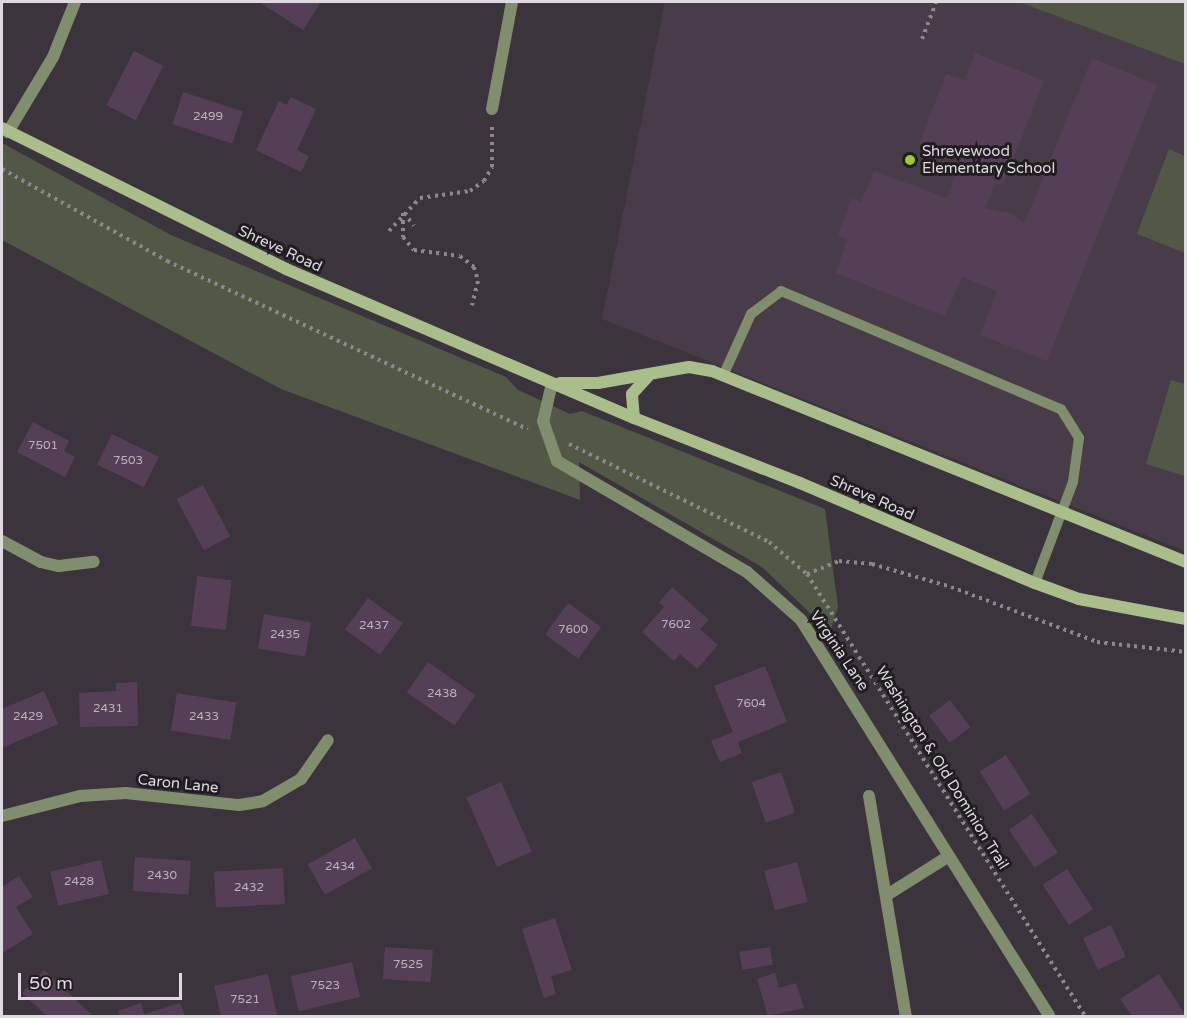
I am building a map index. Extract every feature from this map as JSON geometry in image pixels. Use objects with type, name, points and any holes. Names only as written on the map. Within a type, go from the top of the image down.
[{"type":"main road","name":"Shreve Road","points":[[5,130],[286,269],[634,418],[800,483],[1035,583],[1079,599],[1185,619]]},
{"type":"main road","name":"Shreve Road","points":[[552,383],[598,383],[689,368],[723,376],[1185,562]]},
{"type":"main road","points":[[634,418],[632,394],[640,381],[654,373]]},
{"type":"street","points":[[5,130],[53,57],[75,2]]},
{"type":"street","points":[[492,109],[512,2]]},
{"type":"street","points":[[544,435],[543,421],[552,383]]},
{"type":"street","name":"Virginia Lane","points":[[544,435],[550,450],[568,470],[747,572],[801,620],[1049,1017]]},
{"type":"street","points":[[2,541],[41,562],[59,566],[94,562]]},
{"type":"street","name":"Caron Lane","points":[[2,816],[80,796],[126,793],[216,804],[263,801],[301,779],[327,740]]},
{"type":"street","points":[[868,796],[887,895],[906,1017]]},
{"type":"street","points":[[887,895],[949,856]]},
{"type":"lane","points":[[723,376],[751,314],[781,291],[1062,409],[1079,438],[1064,513],[1035,583]]},
{"type":"path","points":[[922,39],[936,2]]},
{"type":"path","points":[[389,231],[403,212],[433,193],[470,191],[484,182],[492,167],[492,109]]},
{"type":"path","name":"Washington & Old Dominion Trail","points":[[2,169],[167,261],[769,542],[807,574],[1085,1017]]},
{"type":"path","points":[[403,212],[414,226]]},
{"type":"path","points":[[403,212],[403,237],[414,250],[460,256],[474,267],[478,281],[472,305]]},
{"type":"path","points":[[807,574],[839,561],[872,564],[951,587],[1097,642],[1185,652]]},
{"type":"shaded area","name":"Shrevewood Elementary School","points":[[665,2],[1185,2],[1185,551],[602,319]]},
{"type":"green space","points":[[1019,2],[1185,2],[1185,64]]},
{"type":"green space","points":[[2,143],[171,235],[506,377],[518,390],[570,414],[582,411],[825,509],[838,607],[830,632],[762,567],[579,462],[580,500],[281,389],[2,240]]},
{"type":"green space","points":[[1169,149],[1185,156],[1185,253],[1137,234]]},
{"type":"green space","points":[[1171,380],[1185,384],[1185,476],[1146,464]]},
{"type":"building","points":[[259,2],[317,2],[320,4],[303,30]]},
{"type":"building","points":[[134,51],[163,66],[136,120],[106,105]]},
{"type":"building","points":[[975,53],[1044,81],[1003,185],[995,184],[985,208],[1013,214],[1024,224],[1092,58],[1157,85],[1047,361],[980,335],[997,291],[962,277],[945,316],[836,273],[847,240],[838,236],[852,198],[861,202],[874,171],[947,198],[960,160],[919,144],[946,74],[965,80]]},
{"type":"building","points":[[183,92],[243,111],[232,144],[172,124]]},
{"type":"building","points":[[291,97],[316,109],[297,150],[309,156],[301,172],[256,150],[279,101],[287,105]]},
{"type":"building","points":[[33,422],[69,441],[64,451],[75,457],[65,477],[17,452]]},
{"type":"building","points":[[112,434],[159,457],[144,487],[97,465]]},
{"type":"building","points":[[203,485],[230,536],[204,550],[177,499]]},
{"type":"building","points":[[197,576],[232,580],[226,630],[191,626]]},
{"type":"building","points":[[672,587],[709,620],[700,629],[718,645],[697,669],[680,654],[674,661],[642,632],[664,607],[659,603]]},
{"type":"building","points":[[368,598],[403,623],[380,655],[345,630]]},
{"type":"building","points":[[568,603],[601,627],[578,659],[545,635]]},
{"type":"building","points":[[264,614],[311,622],[305,657],[258,648]]},
{"type":"building","points":[[428,662],[476,695],[454,726],[407,692]]},
{"type":"building","points":[[765,666],[787,722],[738,742],[742,753],[720,762],[711,741],[733,732],[714,686]]},
{"type":"building","points":[[137,682],[138,726],[80,727],[79,693],[116,691],[116,683]]},
{"type":"building","points":[[44,691],[58,724],[2,748],[2,709]]},
{"type":"building","points":[[177,693],[236,702],[230,740],[171,731]]},
{"type":"building","points":[[950,700],[970,727],[950,743],[929,716]]},
{"type":"building","points":[[1006,755],[1030,794],[1004,810],[980,771]]},
{"type":"building","points":[[781,772],[795,813],[766,823],[752,782]]},
{"type":"building","points":[[501,782],[532,851],[497,867],[466,797]]},
{"type":"building","points":[[1032,814],[1058,852],[1035,868],[1009,830]]},
{"type":"building","points":[[355,838],[372,869],[325,895],[308,864]]},
{"type":"building","points":[[135,857],[191,861],[188,895],[133,891]]},
{"type":"building","points":[[101,860],[109,894],[58,906],[50,872]]},
{"type":"building","points":[[797,862],[808,902],[775,910],[764,871]]},
{"type":"building","points":[[283,868],[285,904],[216,908],[214,872]]},
{"type":"building","points":[[1067,869],[1093,909],[1069,925],[1043,885]]},
{"type":"building","points":[[19,876],[33,897],[16,907],[33,934],[2,953],[2,887]]},
{"type":"building","points":[[555,918],[572,970],[551,976],[556,994],[544,998],[522,929]]},
{"type":"building","points":[[1111,925],[1126,957],[1098,970],[1083,938]]},
{"type":"building","points":[[385,947],[433,950],[431,982],[383,979]]},
{"type":"building","points":[[770,947],[773,965],[742,970],[739,952]]},
{"type":"building","points":[[352,962],[360,997],[299,1011],[291,976]]},
{"type":"building","points":[[44,970],[93,1016],[47,1016],[22,993]]},
{"type":"building","points":[[775,973],[779,988],[796,983],[804,1008],[768,1016],[757,979]]},
{"type":"building","points":[[268,974],[277,1015],[221,1016],[214,986]]},
{"type":"building","points":[[1159,974],[1186,1016],[1132,1016],[1120,999]]},
{"type":"building","points":[[141,1003],[144,1014],[180,1003],[185,1016],[120,1016],[118,1011]]},
{"type":"place","name":"Shrevewood Elementary School","points":[[910,160]]}]
